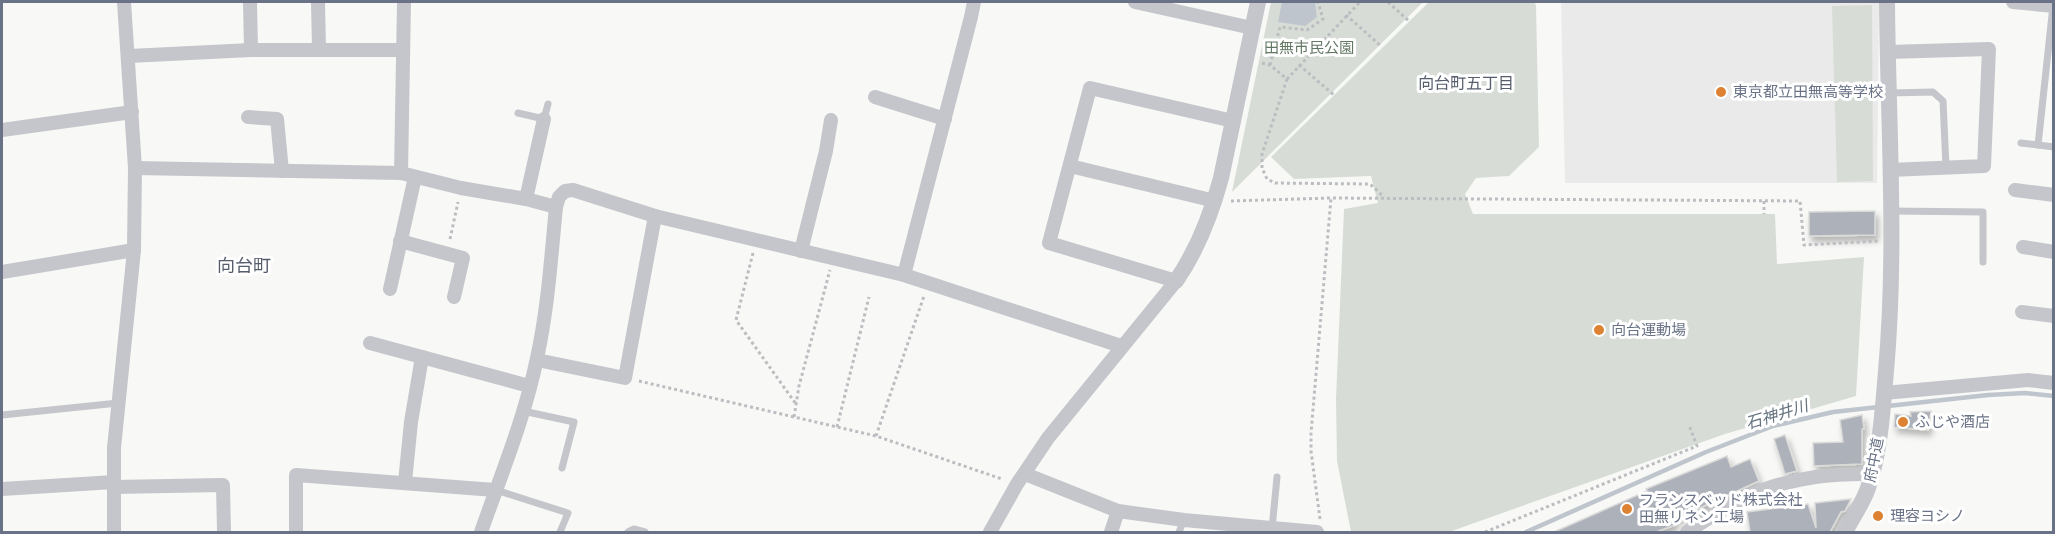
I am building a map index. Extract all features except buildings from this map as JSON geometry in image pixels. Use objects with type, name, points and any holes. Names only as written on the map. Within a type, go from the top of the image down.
[{"type":"street","points":[[114,532],[114,448],[134,250],[135,168],[124,2]]},
{"type":"street","points":[[250,2],[251,50]]},
{"type":"street","points":[[318,2],[319,49]]},
{"type":"street","points":[[401,173],[404,2]]},
{"type":"street","points":[[904,275],[974,2]]},
{"type":"street","points":[[1135,2],[1252,28]]},
{"type":"street","points":[[990,532],[1048,438],[1176,281],[1190,260],[1215,201],[1258,2]]},
{"type":"street","name":"府中道","points":[[1845,532],[1868,489],[1872,474],[1882,419],[1889,337],[1891,211],[1887,2]]},
{"type":"street","points":[[2013,2],[2053,6]]},
{"type":"street","points":[[1888,52],[1989,49],[1984,166],[1890,170]]},
{"type":"street","points":[[129,56],[251,50],[402,50]]},
{"type":"street","points":[[1176,281],[1049,243],[1090,88],[1233,121]]},
{"type":"street","points":[[875,96],[945,118]]},
{"type":"street","points":[[2,130],[132,112]]},
{"type":"street","points":[[248,117],[277,119],[282,171]]},
{"type":"street","points":[[525,199],[544,119]]},
{"type":"street","points":[[801,251],[826,152],[831,120]]},
{"type":"street","points":[[1070,166],[1215,201]]},
{"type":"street","points":[[135,168],[401,173],[556,207]]},
{"type":"street","points":[[390,289],[415,177]]},
{"type":"street","points":[[481,532],[523,411],[537,360],[548,298],[556,207],[559,197],[565,191],[573,190],[655,216],[904,275],[1121,346]]},
{"type":"street","points":[[2015,190],[2054,195]]},
{"type":"street","points":[[537,360],[625,378],[655,216]]},
{"type":"street","points":[[400,241],[464,258],[454,297]]},
{"type":"street","points":[[2023,247],[2054,252]]},
{"type":"street","points":[[2,272],[134,250]]},
{"type":"street","points":[[2022,312],[2054,316]]},
{"type":"street","points":[[370,343],[529,386]]},
{"type":"street","points":[[405,482],[411,422],[422,357]]},
{"type":"street","points":[[1884,395],[2028,380],[2054,383]]},
{"type":"street","points":[[1687,532],[1743,498],[1765,490],[1811,477],[1841,473],[1872,474]]},
{"type":"street","points":[[296,532],[296,475],[495,490]]},
{"type":"street","points":[[1021,479],[1118,511],[1182,526],[1272,530],[1318,527]]},
{"type":"street","points":[[2,489],[114,484],[223,485],[224,532]]},
{"type":"street","points":[[1111,532],[1118,511]]},
{"type":"lane","points":[[2038,145],[2053,6]]},
{"type":"lane","points":[[1888,93],[1933,92],[1943,101],[1946,167]]},
{"type":"lane","points":[[518,113],[544,119],[548,104]]},
{"type":"lane","points":[[2021,143],[2054,147]]},
{"type":"lane","points":[[1891,211],[1983,212],[1983,262]]},
{"type":"lane","points":[[2,415],[119,403]]},
{"type":"lane","points":[[523,411],[574,422],[562,468]]},
{"type":"lane","points":[[1272,530],[1277,477]]},
{"type":"lane","points":[[495,490],[568,513],[560,532]]},
{"type":"lane","points":[[628,532],[634,530],[645,532]]},
{"type":"path","points":[[1270,65],[1280,27],[1307,30],[1323,19],[1318,2]]},
{"type":"path","points":[[1360,2],[1287,79],[1262,153],[1262,168],[1267,179],[1275,183],[1370,184],[1385,198]]},
{"type":"path","points":[[1388,2],[1409,21]]},
{"type":"path","points":[[1346,15],[1382,47]]},
{"type":"path","points":[[1246,60],[1270,65],[1287,79]]},
{"type":"path","points":[[1299,65],[1334,95]]},
{"type":"path","points":[[447,254],[461,188]]},
{"type":"path","points":[[1318,527],[1311,432],[1331,198]]},
{"type":"path","points":[[1215,201],[1331,198],[1800,201],[1804,245],[1891,240]]},
{"type":"path","points":[[1764,201],[1764,214]]},
{"type":"path","points":[[756,240],[736,320],[796,404]]},
{"type":"path","points":[[794,417],[833,259]]},
{"type":"path","points":[[876,436],[928,283]]},
{"type":"path","points":[[837,427],[869,297]]},
{"type":"path","points":[[625,378],[876,436],[1021,479]]},
{"type":"path","points":[[1485,532],[1697,447],[1689,425]]},
{"type":"shaded area","points":[[1282,2],[1313,2],[1317,17],[1305,26],[1278,22]]},
{"type":"shaded area","name":"東京都立田無高等学校","points":[[1561,2],[1879,2],[1877,183],[1565,183]]},
{"type":"green space","name":"田無市民公園","points":[[1271,2],[1423,2],[1232,192]]},
{"type":"green space","name":"向台運動場","points":[[1429,2],[1534,2],[1536,5],[1539,147],[1509,176],[1476,178],[1465,194],[1473,214],[1775,214],[1777,264],[1864,257],[1856,396],[1725,434],[1449,532],[1351,532],[1337,461],[1336,399],[1344,209],[1378,203],[1371,176],[1294,179],[1271,157]]},
{"type":"green space","points":[[1872,5],[1873,181],[1837,182],[1832,6]]},
{"type":"waterway","name":"石神井川","points":[[1526,532],[1706,452],[1773,426],[1833,412],[1988,395],[2025,393],[2054,396]]},
{"type":"place","name":"東京都立田無高等学校","points":[[1721,92]]},
{"type":"place","name":"向台運動場","points":[[1599,330]]},
{"type":"place","name":"ふじや酒店","points":[[1903,422]]},
{"type":"place","name":"フランスベッド株式会社 田無リネン工場","points":[[1627,509]]},
{"type":"place","name":"理容ヨシノ","points":[[1878,516]]},
{"type":"district","name":"向台町五丁目","points":[[1466,84]]},
{"type":"district","name":"向台町","points":[[244,266]]}]
